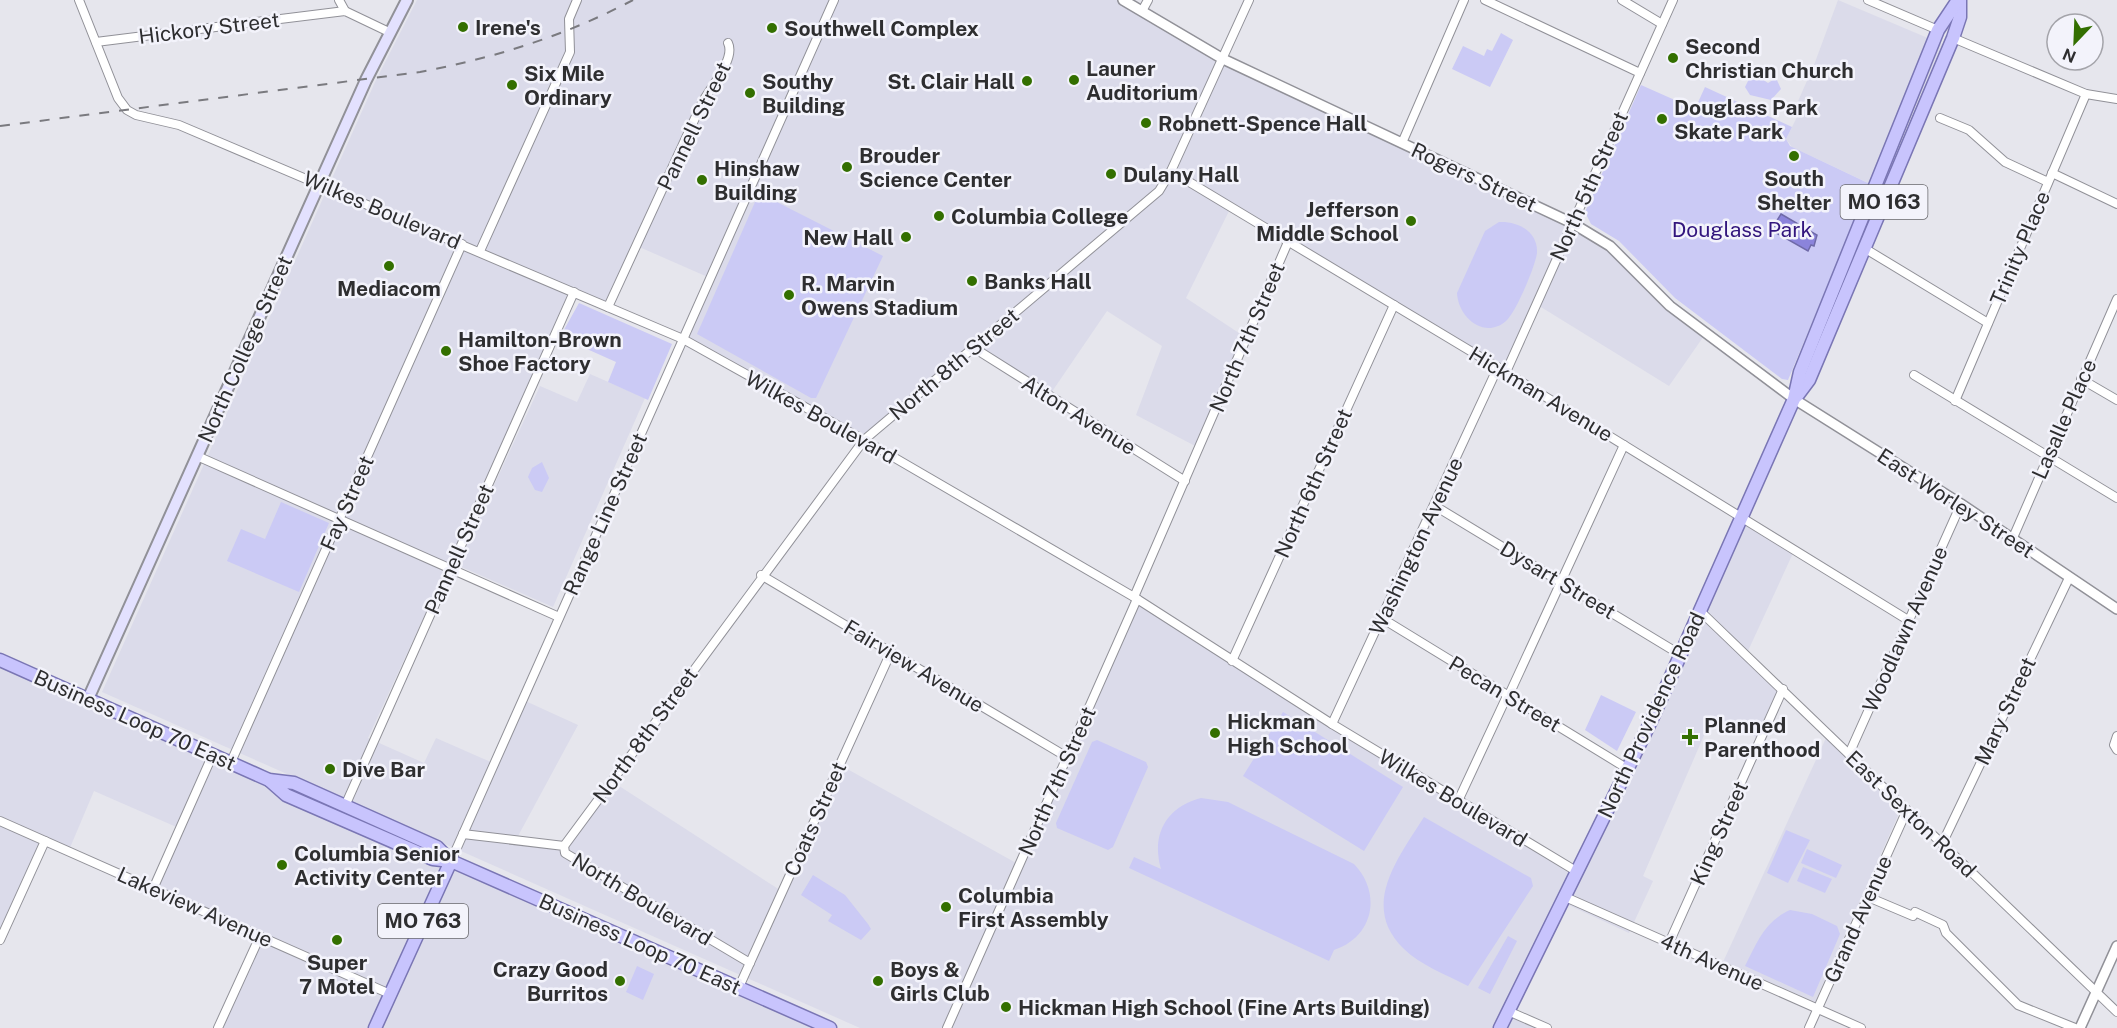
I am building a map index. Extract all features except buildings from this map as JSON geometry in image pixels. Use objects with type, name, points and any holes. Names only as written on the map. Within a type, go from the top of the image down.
[{"type":"main road","name":"North College Street","points":[[88,699],[319,183],[406,0]]},
{"type":"main road","name":"North Providence Road","points":[[1500,1028],[1628,769],[1681,655],[1794,399],[1800,372],[1938,30],[1957,2]]},
{"type":"main road","points":[[1953,38],[1950,21],[1957,2]]},
{"type":"main road","points":[[1936,78],[1943,47],[1943,36],[1938,30]]},
{"type":"main road","name":"North Providence Road","points":[[1794,399],[1809,380],[1953,38]]},
{"type":"main road","name":"Business Loop 70 East","points":[[0,660],[231,762],[269,780],[286,795],[433,859],[451,861],[830,1028]]},
{"type":"main road","name":"Business Loop 70 East","points":[[269,780],[294,783],[437,847],[451,861]]},
{"type":"main road","name":"Range Line Street","points":[[375,1028],[451,861]]},
{"type":"street","name":"Wilkes Boulevard","points":[[79,0],[118,98],[127,110],[179,125],[683,339],[864,440],[1136,598],[1332,724],[1576,872]]},
{"type":"street","points":[[339,0],[345,11],[389,32]]},
{"type":"street","points":[[480,251],[570,52],[569,19],[577,0]]},
{"type":"street","name":"Range Line Street","points":[[451,861],[834,0]]},
{"type":"street","name":"Rogers Street","points":[[1123,0],[1223,59],[1572,223],[1610,246],[1670,306],[1794,399]]},
{"type":"street","points":[[1142,12],[1148,0]]},
{"type":"street","name":"North 8th Street","points":[[564,846],[761,575],[864,440],[1159,191],[1171,171],[1249,0]]},
{"type":"street","points":[[1402,143],[1464,0]]},
{"type":"street","points":[[1485,0],[1640,73]]},
{"type":"street","points":[[1623,0],[1662,24]]},
{"type":"street","name":"North 5th Street","points":[[1506,372],[1673,0]]},
{"type":"street","points":[[1868,0],[1938,30]]},
{"type":"street","name":"Hickory Street","points":[[96,42],[345,11]]},
{"type":"street","points":[[1953,38],[2086,94],[2117,99]]},
{"type":"street","name":"Pannell Street","points":[[608,307],[702,103],[713,89],[729,54],[728,43]]},
{"type":"street","name":"Trinity Place","points":[[1954,401],[2086,94]]},
{"type":"street","points":[[1940,118],[1969,130],[2005,162],[2048,182]]},
{"type":"street","name":"Hickman Avenue","points":[[1171,171],[1498,367],[1908,620]]},
{"type":"street","points":[[2052,173],[2117,204]]},
{"type":"street","name":"North 7th Street","points":[[947,1028],[1136,598],[1288,242]]},
{"type":"street","name":"Fay Street","points":[[231,762],[462,244]]},
{"type":"street","points":[[1864,248],[1988,323]]},
{"type":"street","name":"Pannell Street","points":[[345,806],[574,292]]},
{"type":"street","name":"Lasalle Place","points":[[2012,540],[2117,299]]},
{"type":"street","name":"North 6th Street","points":[[1233,661],[1394,305]]},
{"type":"street","name":"Alton Avenue","points":[[974,348],[1185,481]]},
{"type":"street","name":"Washington Avenue","points":[[1332,724],[1436,506],[1498,367]]},
{"type":"street","points":[[1914,375],[2117,498]]},
{"type":"street","points":[[2081,379],[2117,400]]},
{"type":"street","name":"East Worley Street","points":[[1794,399],[1960,504],[2068,579],[2117,609]]},
{"type":"street","points":[[1458,801],[1624,445]]},
{"type":"street","points":[[197,456],[559,617]]},
{"type":"street","name":"Woodlawn Avenue","points":[[1850,754],[1960,504]]},
{"type":"street","name":"Dysart Street","points":[[1436,506],[1681,655]]},
{"type":"street","name":"Fairview Avenue","points":[[761,575],[1067,757]]},
{"type":"street","name":"Mary Street","points":[[1942,844],[2068,579]]},
{"type":"street","name":"East Sexton Road","points":[[1700,611],[2117,1012]]},
{"type":"street","name":"Pecan Street","points":[[1383,619],[1628,769]]},
{"type":"street","name":"Coats Street","points":[[739,987],[891,652]]},
{"type":"street","name":"King Street","points":[[1670,943],[1783,690]]},
{"type":"street","points":[[2117,736],[2114,745],[2117,750]]},
{"type":"street","points":[[153,889],[213,754]]},
{"type":"street","name":"Grand Avenue","points":[[1809,1028],[1906,810]]},
{"type":"street","name":"Lakeview Avenue","points":[[0,821],[390,994]]},
{"type":"street","name":"North Boulevard","points":[[463,834],[564,846],[565,853],[750,963]]},
{"type":"street","points":[[0,940],[45,841]]},
{"type":"street","name":"4th Avenue","points":[[1563,897],[1861,1028]]},
{"type":"street","points":[[1868,897],[1912,916],[1915,912],[1943,925],[1946,933],[2018,1005],[2077,1028],[2117,946]]},
{"type":"street","points":[[218,1028],[260,936]]},
{"type":"street","points":[[1508,1011],[1547,1028]]},
{"type":"shaded area","points":[[417,0],[1123,0],[1223,59],[1402,143],[1610,246],[1706,333],[1669,386],[1536,304],[1501,372],[1231,207],[1186,298],[1248,339],[1199,448],[1136,415],[1162,346],[1107,311],[1049,396],[974,348],[864,440],[683,339],[710,278],[637,246],[608,307],[574,292],[368,738],[424,763],[436,738],[493,763],[521,699],[578,725],[517,838],[563,845],[613,782],[783,892],[840,765],[1020,865],[1138,601],[1576,872],[1742,517],[1794,551],[1747,653],[1780,685],[1756,737],[1712,717],[1643,876],[1653,881],[1629,933],[1562,902],[1510,1009],[1552,1028],[860,1028],[102,692],[376,80]]},
{"type":"shaded area","points":[[1838,0],[1942,44],[1881,189],[1792,147],[1786,139],[1800,111],[1795,108]]},
{"type":"shaded area","points":[[1781,214],[1817,235],[1814,246],[1811,245],[1808,251],[1771,230]]},
{"type":"shaded area","points":[[590,374],[645,398],[553,607],[457,565],[540,386],[577,402]]},
{"type":"shaded area","points":[[0,662],[450,862],[375,1028],[219,1028],[261,936],[155,889],[181,829],[94,791],[69,850],[0,820]]},
{"type":"shaded area","points":[[1826,738],[1900,811],[1815,1002],[1723,962]]},
{"type":"shaded area","points":[[0,822],[43,841],[0,937]]},
{"type":"shaded area","points":[[451,862],[826,1028],[377,1028]]},
{"type":"green space","points":[[1501,33],[1513,40],[1490,87],[1452,69],[1463,46],[1484,56],[1487,49],[1492,51]]},
{"type":"green space","points":[[1776,78],[1781,89],[1771,100],[1750,95],[1745,87],[1749,79],[1762,79],[1768,83]]},
{"type":"green space","name":"Douglass Park","points":[[1641,85],[1695,109],[1705,87],[1792,127],[1786,139],[1790,146],[1870,184],[1788,380],[1782,379],[1675,298],[1619,241],[1591,224],[1585,212]]},
{"type":"green space","name":"R. Marvin Owens Stadium","points":[[759,193],[883,256],[816,398],[811,398],[697,334]]},
{"type":"green space","points":[[1499,222],[1514,223],[1526,229],[1534,239],[1537,253],[1524,289],[1510,316],[1498,326],[1481,327],[1467,317],[1462,310],[1457,293],[1485,231]]},
{"type":"green space","points":[[579,303],[672,344],[648,400],[608,382],[616,362],[560,337]]},
{"type":"green space","points":[[542,462],[549,478],[542,492],[535,490],[528,477],[532,468]]},
{"type":"green space","points":[[281,502],[329,523],[299,592],[227,561],[241,529],[265,539]]},
{"type":"green space","points":[[1601,695],[1636,712],[1617,751],[1585,730]]},
{"type":"green space","points":[[1283,712],[1403,787],[1364,851],[1243,776]]},
{"type":"green space","points":[[1097,740],[1146,762],[1148,767],[1113,847],[1108,850],[1057,828],[1056,823],[1092,742]]},
{"type":"green space","points":[[1201,798],[1228,802],[1354,864],[1363,875],[1371,901],[1365,925],[1358,935],[1347,944],[1334,950],[1329,961],[1129,868],[1134,857],[1161,869],[1158,845],[1164,824],[1179,808]]},
{"type":"green space","points":[[1424,817],[1531,878],[1533,886],[1468,986],[1410,955],[1391,933],[1385,916],[1384,899],[1388,882],[1404,848]]},
{"type":"green space","points":[[1786,830],[1810,840],[1788,883],[1767,873]]},
{"type":"green space","points":[[1807,849],[1842,865],[1836,878],[1801,863]]},
{"type":"green space","points":[[1803,867],[1832,879],[1825,893],[1797,881]]},
{"type":"green space","points":[[813,875],[845,895],[868,924],[871,929],[861,940],[828,921],[832,915],[801,895]]},
{"type":"green space","points":[[1790,910],[1812,914],[1837,926],[1840,934],[1813,997],[1745,966],[1768,926]]},
{"type":"green space","points":[[1508,936],[1517,941],[1490,994],[1478,988]]},
{"type":"green space","points":[[637,966],[654,974],[643,1000],[626,992]]},
{"type":"railway","points":[[0,126],[420,72],[475,60],[529,44],[555,35],[633,0]]},
{"type":"place","name":"Irene's","points":[[463,27]]},
{"type":"place","name":"Southwell Complex","points":[[772,28]]},
{"type":"place","name":"Second Christian Church","points":[[1673,58]]},
{"type":"place","name":"Launer Auditorium","points":[[1074,80]]},
{"type":"place","name":"St. Clair Hall","points":[[1027,81]]},
{"type":"place","name":"Six Mile Ordinary","points":[[512,85]]},
{"type":"place","name":"Southy Building","points":[[750,93]]},
{"type":"place","name":"Douglass Park Skate Park","points":[[1662,119]]},
{"type":"place","name":"Robnett-Spence Hall","points":[[1146,123]]},
{"type":"place","name":"South Shelter","points":[[1794,156]]},
{"type":"place","name":"Brouder Science Center","points":[[847,167]]},
{"type":"place","name":"Dulany Hall","points":[[1111,174]]},
{"type":"place","name":"Hinshaw Building","points":[[702,180]]},
{"type":"place","name":"Columbia College","points":[[939,216]]},
{"type":"place","name":"Jefferson Middle School","points":[[1411,221]]},
{"type":"place","name":"New Hall","points":[[906,237]]},
{"type":"place","name":"Mediacom","points":[[389,266]]},
{"type":"place","name":"Banks Hall","points":[[972,281]]},
{"type":"place","name":"R. Marvin Owens Stadium","points":[[789,295]]},
{"type":"place","name":"Hamilton-Brown Shoe Factory","points":[[446,351]]},
{"type":"place","name":"Hickman High School","points":[[1215,733]]},
{"type":"place","name":"Planned Parenthood","points":[[1690,737]]},
{"type":"place","name":"Dive Bar","points":[[330,769]]},
{"type":"place","name":"Columbia Senior Activity Center","points":[[282,865]]},
{"type":"place","name":"Columbia First Assembly","points":[[946,907]]},
{"type":"place","name":"Super 7 Motel","points":[[337,940]]},
{"type":"place","name":"Crazy Good Burritos","points":[[620,981]]},
{"type":"place","name":"Boys & Girls Club","points":[[878,981]]},
{"type":"place","name":"Hickman High School (Fine Arts Building)","points":[[1006,1007]]}]
